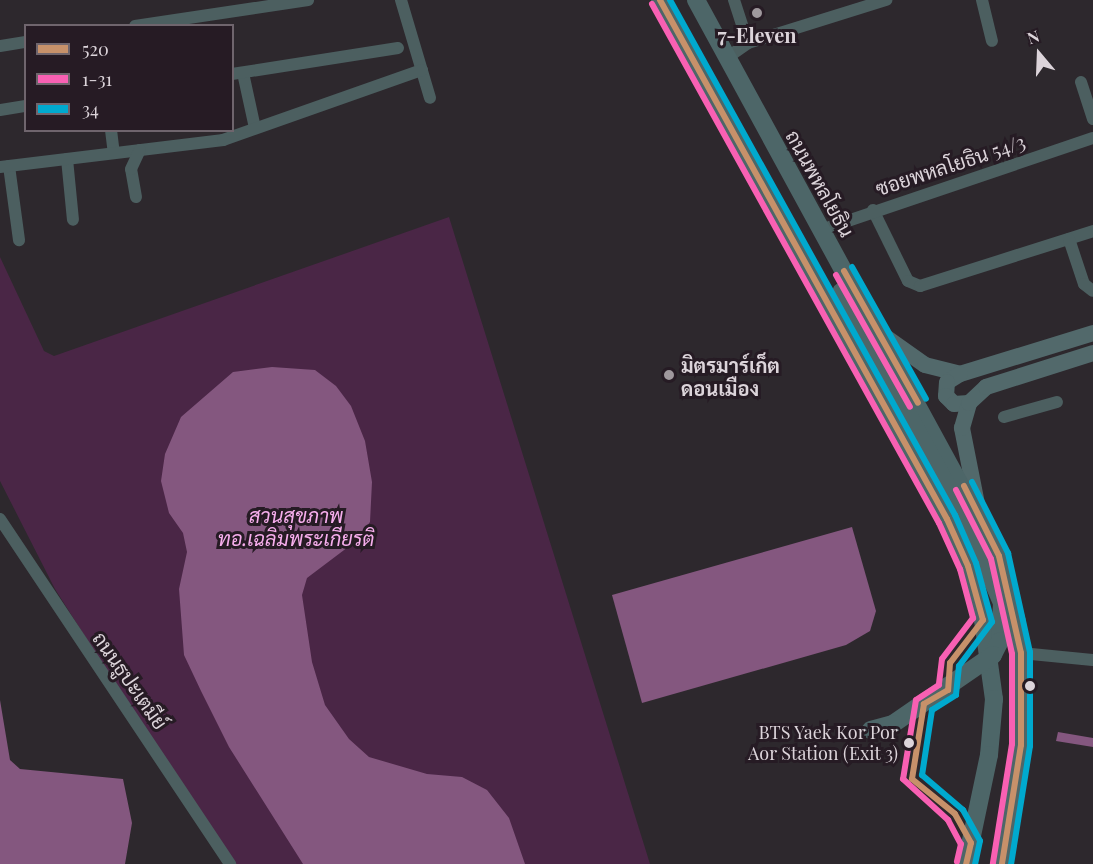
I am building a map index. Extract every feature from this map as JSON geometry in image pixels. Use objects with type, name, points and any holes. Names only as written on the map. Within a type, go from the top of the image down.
[{"type":"main road","points":[[660,0],[946,519],[974,584],[994,699],[989,755],[966,864]]},
{"type":"main road","name":"ถนนพหลโยธิน","points":[[696,0],[979,514],[1009,587],[1021,653],[1021,745],[1002,864]]},
{"type":"main road","points":[[698,68],[728,57]]},
{"type":"main road","points":[[796,184],[813,236],[841,292],[969,526],[1002,603],[1000,640],[993,655],[893,724],[871,730]]},
{"type":"main road","points":[[880,333],[925,366],[960,374]]},
{"type":"main road","points":[[969,403],[954,404],[946,396],[947,382],[960,374],[1093,333]]},
{"type":"main road","points":[[979,514],[962,428],[969,403],[986,387],[1093,353]]},
{"type":"street","points":[[148,24],[308,0]]},
{"type":"street","points":[[401,0],[430,98]]},
{"type":"street","points":[[734,0],[748,43]]},
{"type":"street","points":[[728,57],[748,43],[886,0]]},
{"type":"street","points":[[982,0],[992,41]]},
{"type":"street","points":[[0,46],[24,42]]},
{"type":"street","points":[[255,129],[238,74],[398,48]]},
{"type":"street","points":[[19,240],[4,167],[223,140],[422,70]]},
{"type":"street","points":[[1081,82],[1093,119]]},
{"type":"street","points":[[0,110],[24,106]]},
{"type":"street","points":[[111,132],[114,153]]},
{"type":"street","name":"ซอยพหลโยธิน 54/3","points":[[821,230],[873,210],[1093,138]]},
{"type":"street","points":[[136,197],[130,169],[140,150]]},
{"type":"street","points":[[67,159],[73,220]]},
{"type":"street","points":[[873,210],[908,281],[915,286],[1093,231]]},
{"type":"street","points":[[1069,239],[1084,284],[1093,291]]},
{"type":"street","points":[[1004,417],[1057,402]]},
{"type":"street","name":"ถนนธูปะเตมีย์","points":[[0,519],[230,864]]},
{"type":"street","points":[[1021,653],[1093,660]]},
{"type":"green space","name":"สวนสุขภาพ ทอ.เฉลิมพระเกียรติ","points":[[449,217],[650,864],[229,864],[55,589],[0,481],[0,257],[44,351],[54,356]]},
{"type":"shaded area","points":[[272,367],[315,370],[336,386],[351,406],[365,441],[372,482],[370,522],[356,541],[307,578],[302,595],[312,662],[325,705],[349,739],[369,757],[427,774],[462,777],[487,790],[509,818],[525,864],[303,864],[229,747],[184,655],[179,589],[187,552],[183,533],[169,513],[161,481],[165,454],[181,417],[233,372]]},
{"type":"shaded area","points":[[852,527],[876,611],[870,631],[846,645],[642,703],[612,595]]},
{"type":"shaded area","points":[[0,700],[10,760],[20,769],[123,779],[132,823],[125,864],[0,864]]},
{"type":"shaded area","points":[[1058,732],[1093,738],[1093,747],[1056,741]]},
{"type":"transit line","name":"520","points":[[660,0],[947,519],[968,566],[983,620],[950,663],[948,690],[924,704],[912,779],[955,814],[971,843],[966,864]]},
{"type":"transit line","name":"34","points":[[670,0],[955,515],[976,563],[992,622],[959,666],[956,695],[932,710],[922,775],[963,810],[980,841],[975,864]]},
{"type":"transit line","name":"1-31","points":[[652,4],[939,523],[960,569],[973,618],[942,659],[939,685],[916,700],[903,779],[948,820],[961,844],[957,862]]},
{"type":"transit line","name":"34","points":[[852,267],[926,399]]},
{"type":"transit line","name":"520","points":[[844,271],[918,403]]},
{"type":"transit line","name":"1-31","points":[[836,275],[910,407]]},
{"type":"transit line","name":"34","points":[[972,482],[1008,553],[1030,652],[1030,746],[1011,864]]},
{"type":"transit line","name":"520","points":[[964,486],[999,556],[1021,653],[1021,745],[1002,864]]},
{"type":"transit line","name":"1-31","points":[[956,490],[991,559],[1012,654],[1012,744],[993,863]]},
{"type":"place","name":"7-Eleven","points":[[757,13]]},
{"type":"place","name":"มิตรมาร์เก็ต ดอนเมือง","points":[[669,375]]},
{"type":"place","name":"BTS Yaek Kor Por Aor Station (Exit 3)","points":[[909,743]]}]
